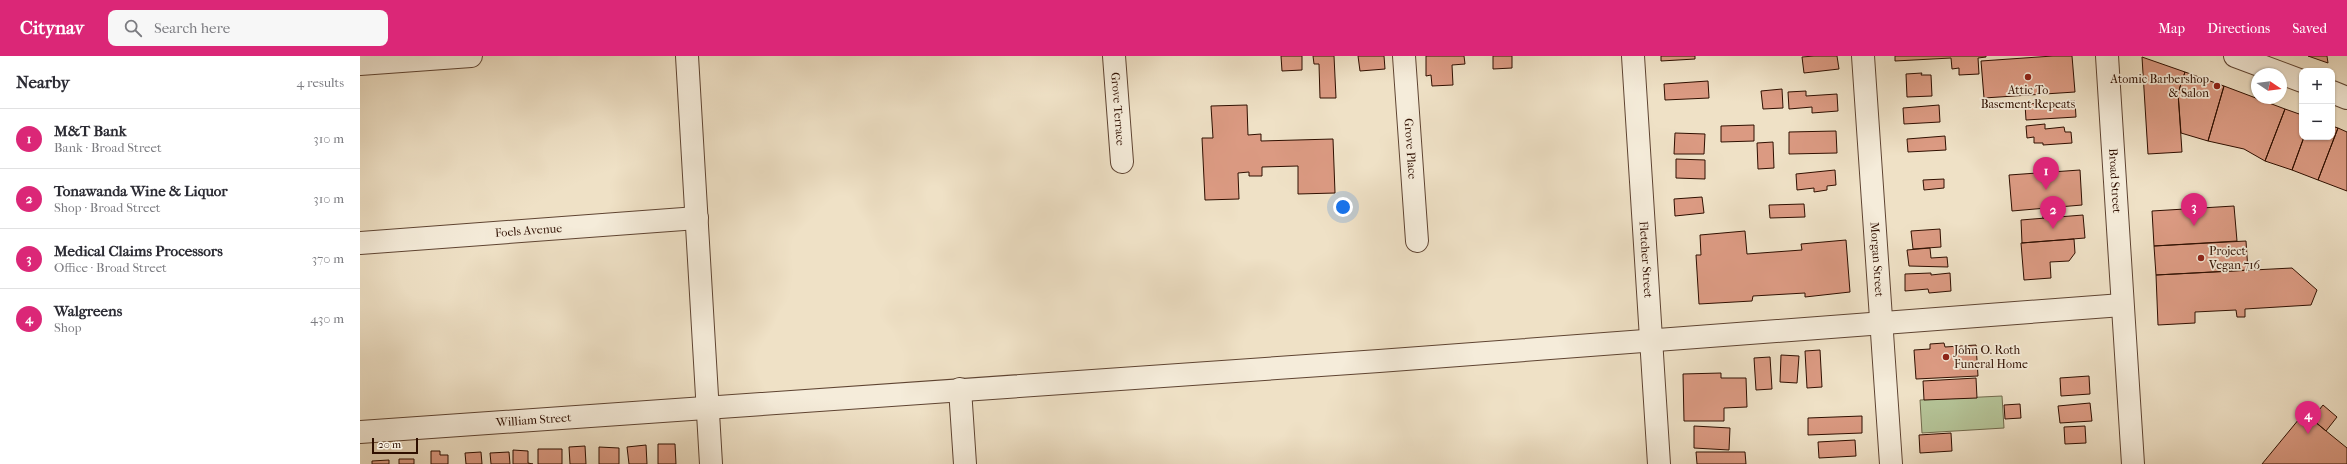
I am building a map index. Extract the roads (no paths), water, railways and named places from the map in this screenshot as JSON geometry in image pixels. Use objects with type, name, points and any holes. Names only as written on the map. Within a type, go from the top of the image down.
[{"type":"street","points":[[360,64],[471,56]]},
{"type":"street","points":[[687,56],[711,464]]},
{"type":"street","name":"Grove Terrace","points":[[1114,56],[1122,162]]},
{"type":"street","name":"Grove Place","points":[[1404,56],[1417,241]]},
{"type":"street","name":"Fletcher Street","points":[[1633,56],[1659,464]]},
{"type":"street","name":"Morgan Street","points":[[1863,56],[1880,323],[1891,464]]},
{"type":"street","name":"Broad Street","points":[[2107,56],[2133,464]]},
{"type":"street","points":[[2235,56],[2299,80]]},
{"type":"street","points":[[2335,93],[2347,98]]},
{"type":"street","name":"Foels Avenue","points":[[360,243],[696,218]]},
{"type":"street","name":"William Street","points":[[360,432],[2122,306]]},
{"type":"street","points":[[960,389],[965,464]]},
{"type":"place","name":"Attic To Basement Repeats","points":[[2028,77]]},
{"type":"place","name":"Atomic Barbershop & Salon","points":[[2217,86]]},
{"type":"place","name":"M&T Bank","points":[[2046,190]]},
{"type":"place","name":"Medical Claims Processors","points":[[2194,226]]},
{"type":"place","name":"Tonawanda Wine & Liquor","points":[[2053,229]]},
{"type":"place","name":"Project Vegan 716","points":[[2201,258]]},
{"type":"place","name":"John O. Roth Funeral Home","points":[[1946,357]]},
{"type":"place","name":"Walgreens","points":[[2308,434]]}]
